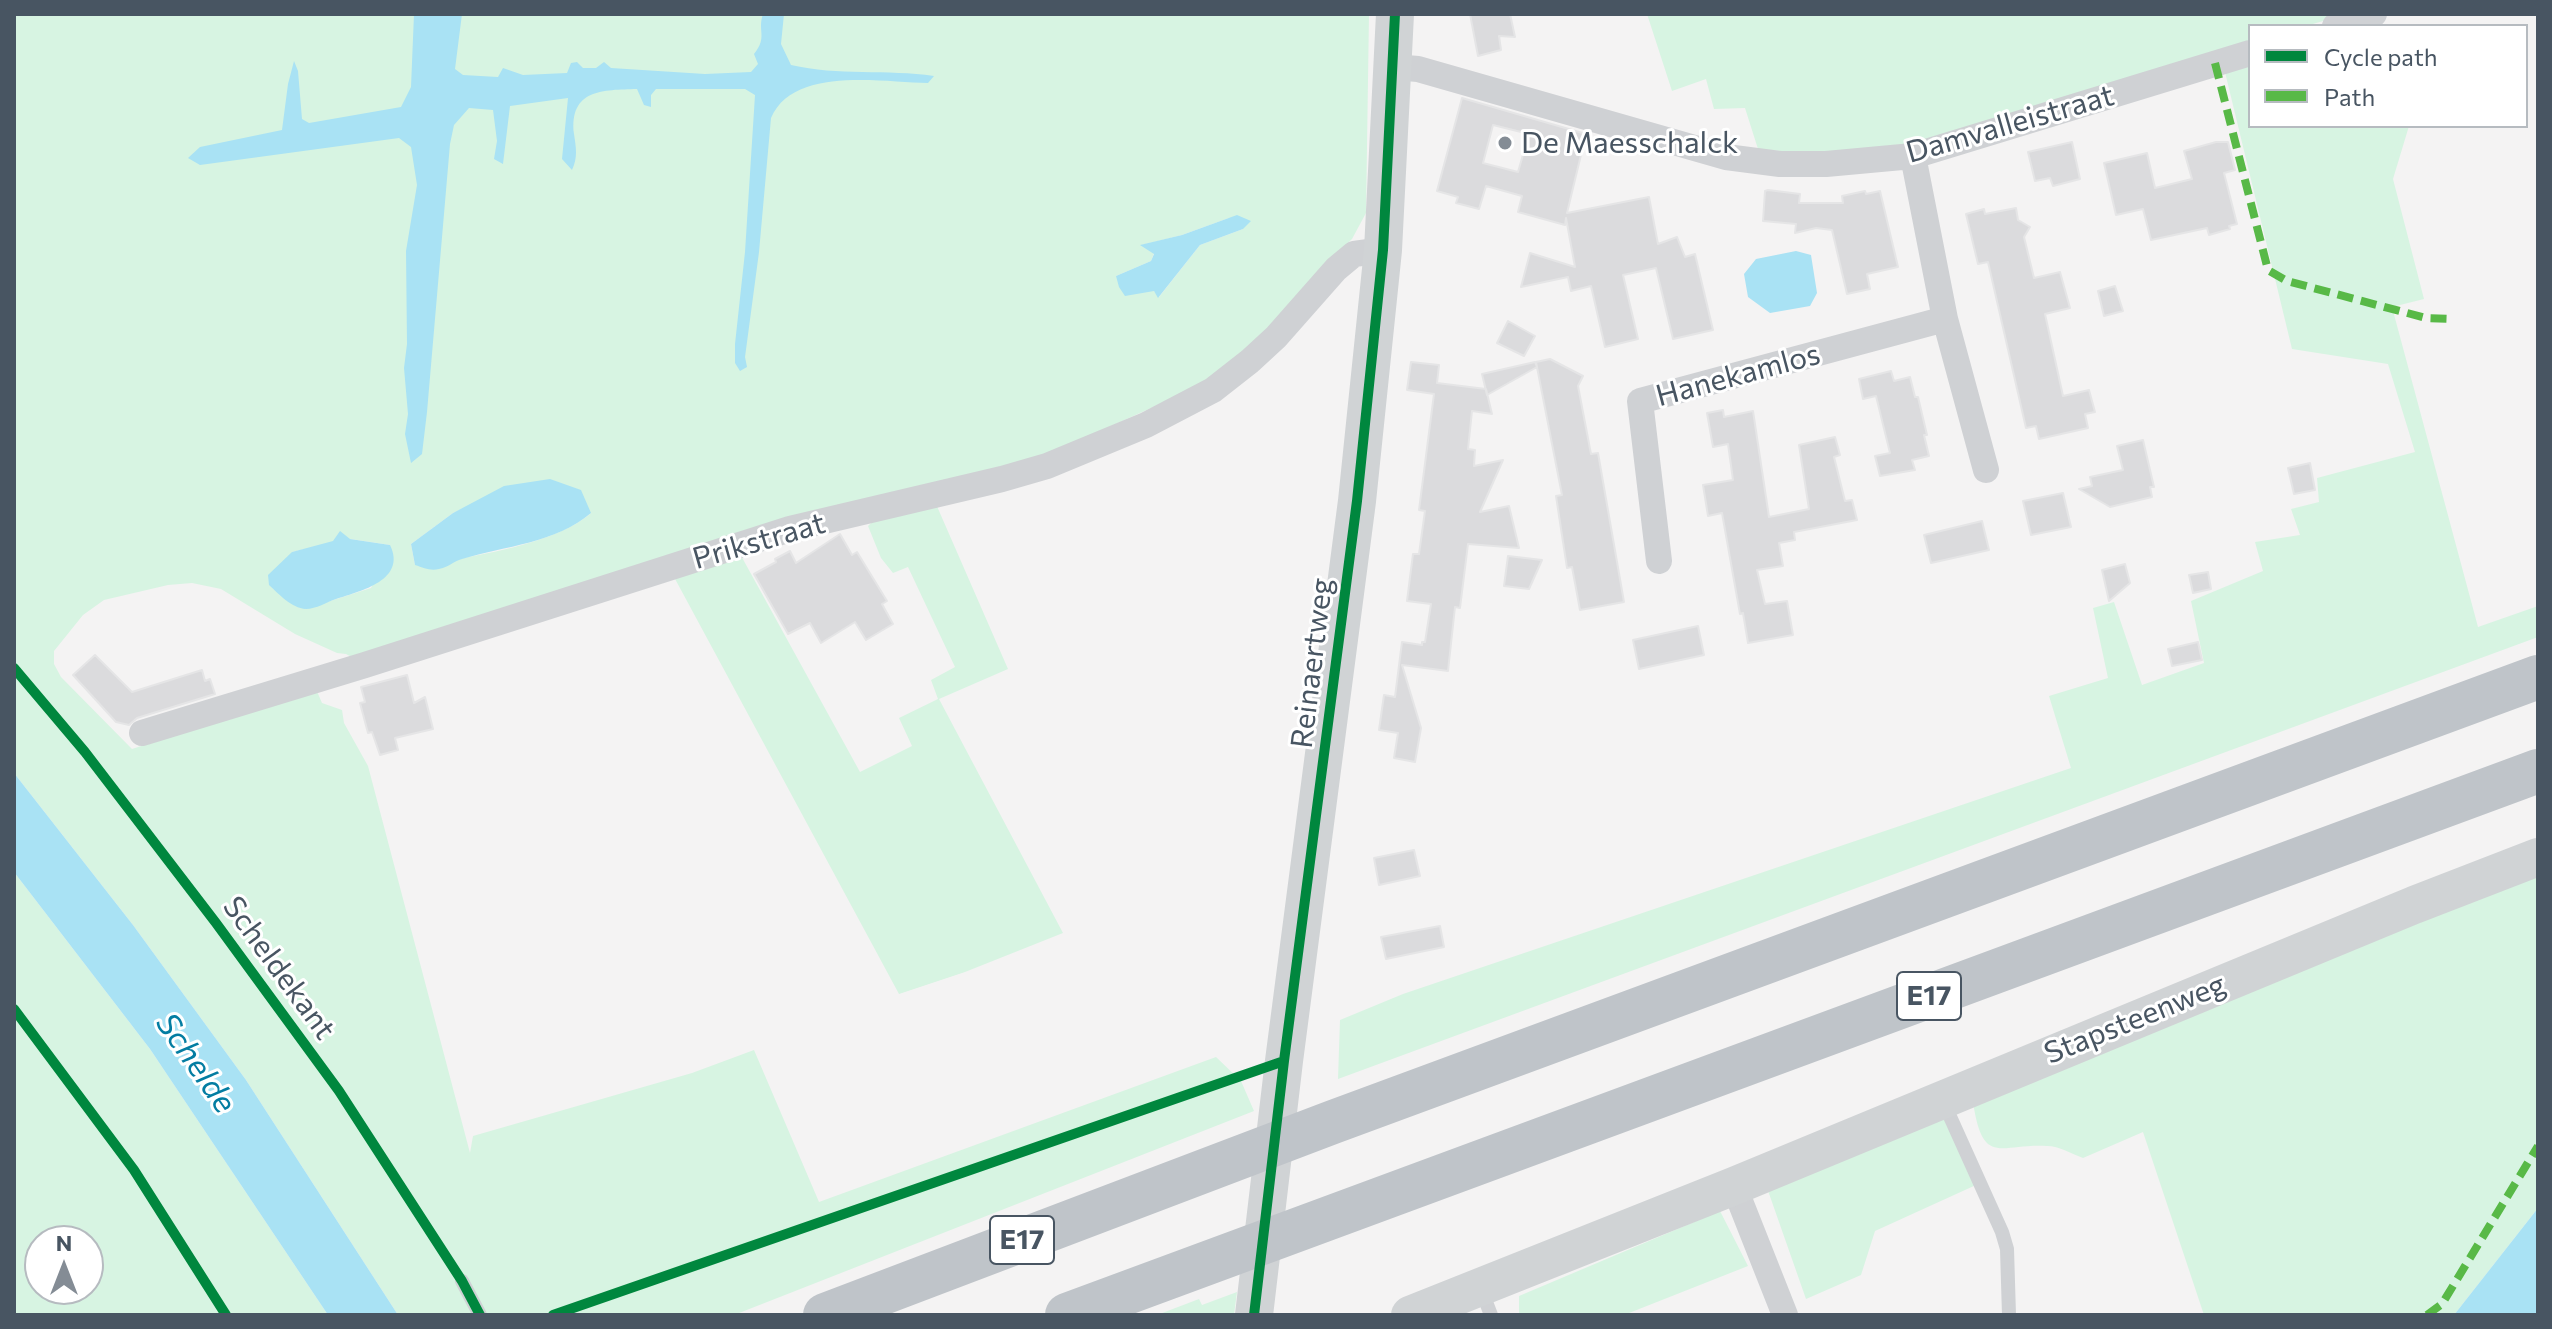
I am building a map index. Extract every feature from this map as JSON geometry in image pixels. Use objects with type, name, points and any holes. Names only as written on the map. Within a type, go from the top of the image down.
[{"type":"highway","name":"E17","points":[[825,1315],[1333,1122],[2538,677]]},
{"type":"highway","name":"E17","points":[[1067,1315],[2538,771]]},
{"type":"main road","name":"Reinaertweg","points":[[1254,1315],[1346,589],[1383,250],[1395,14]]},
{"type":"main road","name":"Stapsteenweg","points":[[1410,1315],[1485,1300],[1734,1186],[1941,1098],[2538,857]]},
{"type":"street","points":[[2342,24],[2374,14]]},
{"type":"street","name":"Damvalleistraat","points":[[1394,67],[1418,69],[1726,157],[1780,164],[1826,164],[1913,156],[2248,54]]},
{"type":"street","points":[[1913,156],[1945,319],[1986,470]]},
{"type":"street","name":"Prikstraat","points":[[142,733],[790,529],[1047,466],[1146,425],[1213,390],[1276,337],[1336,269],[1354,254],[1383,250]]},
{"type":"street","name":"Hanekamlos","points":[[1659,561],[1640,401],[1945,319]]},
{"type":"street","points":[[1734,1186],[1785,1315]]},
{"type":"lane","points":[[1941,1098],[2002,1232],[2007,1249],[2009,1315]]},
{"type":"lane","points":[[462,1281],[480,1315]]},
{"type":"green space","points":[[14,14],[1369,14],[1366,213],[1352,239],[1296,302],[1235,361],[1189,391],[1051,453],[739,552],[860,772],[912,746],[899,718],[938,699],[931,680],[955,667],[908,567],[893,573],[881,558],[868,526],[875,519],[936,504],[1008,669],[939,699],[1063,933],[899,994],[674,577],[372,668],[295,634],[221,589],[192,583],[168,585],[104,600],[83,615],[54,651],[54,664],[61,677],[132,749],[316,689],[322,703],[342,710],[344,723],[368,766],[470,1153],[473,1136],[692,1073],[754,1050],[819,1202],[1216,1057],[1241,1081],[1254,1111],[734,1315],[398,1315],[246,1080],[133,925],[14,773]],"holes":[[[1229,218],[1243,229],[1200,245],[1159,297],[1154,291],[1143,291],[1116,276],[1151,261],[1154,253],[1142,245]],[[470,505],[591,513],[555,534],[532,542],[415,565],[411,544],[453,513]],[[350,539],[390,545],[371,588],[305,609],[292,552]]]},
{"type":"green space","points":[[1647,14],[2347,14],[2313,24],[2248,24],[2248,43],[1890,151],[1803,153],[1758,149],[1745,108],[1714,109],[1706,79],[1672,91]]},
{"type":"green space","points":[[2248,61],[2248,128],[2408,128],[2393,179],[2424,299],[2392,307],[2478,627],[2538,606],[2538,637],[1338,1079],[1340,1020],[1403,994],[2071,768],[2049,696],[2108,678],[2093,608],[2114,602],[2142,685],[2204,663],[2191,601],[2263,571],[2255,542],[2300,535],[2291,509],[2319,502],[2317,478],[2415,452],[2388,364],[2292,349],[2224,68]]},
{"type":"green space","points":[[14,872],[150,1049],[328,1315],[14,1315]]},
{"type":"green space","points":[[2538,873],[2538,1208],[2454,1315],[2204,1315],[2143,1132],[2083,1158],[2052,1146],[1996,1148],[1982,1136],[1973,1102]]},
{"type":"green space","points":[[1942,1114],[1976,1185],[1875,1231],[1861,1275],[1806,1299],[1766,1185]]},
{"type":"green space","points":[[1720,1211],[1748,1266],[1624,1315],[1519,1315],[1519,1296]]},
{"type":"green space","points":[[1237,1292],[1234,1315],[1157,1315],[1199,1299],[1202,1305]]},
{"type":"water","points":[[414,14],[462,14],[455,69],[463,75],[498,77],[503,68],[523,75],[567,73],[571,63],[577,62],[583,68],[596,68],[604,62],[611,68],[705,74],[751,72],[758,64],[754,54],[760,43],[763,14],[784,14],[781,44],[791,65],[934,76],[928,83],[863,80],[818,84],[798,90],[782,102],[771,118],[759,252],[745,357],[747,367],[740,371],[735,363],[735,344],[745,252],[755,95],[745,89],[656,89],[651,95],[651,107],[644,105],[637,89],[591,95],[577,108],[574,119],[576,152],[572,170],[562,159],[568,98],[510,106],[503,164],[494,159],[497,141],[493,110],[469,108],[454,125],[450,144],[422,454],[411,463],[405,434],[408,414],[404,368],[407,344],[406,251],[417,185],[411,147],[399,138],[200,165],[188,158],[200,147],[282,130],[294,61],[298,71],[302,119],[309,123],[401,107],[411,87]]},
{"type":"water","points":[[1237,215],[1251,221],[1243,229],[1200,245],[1158,298],[1154,291],[1125,296],[1119,287],[1116,276],[1151,261],[1154,254],[1140,245],[1182,235]]},
{"type":"water","points":[[1796,251],[1811,255],[1817,293],[1810,306],[1770,313],[1748,297],[1744,274],[1756,259]]},
{"type":"water","points":[[550,479],[581,490],[591,513],[546,537],[462,559],[436,570],[415,565],[411,544],[453,513],[504,486]]},
{"type":"water","points":[[340,531],[350,539],[390,545],[394,557],[387,575],[369,588],[310,609],[290,603],[269,585],[268,575],[292,552],[333,541]]},
{"type":"water","name":"Schelde","points":[[14,773],[133,925],[246,1080],[398,1315],[328,1315],[150,1049],[14,872]]},
{"type":"water","points":[[2538,1208],[2538,1315],[2454,1315]]},
{"type":"building","points":[[1470,14],[1510,14],[1515,37],[1499,36],[1501,50],[1478,56]]},
{"type":"building","points":[[1462,98],[1586,134],[1567,213],[1649,197],[1658,244],[1677,237],[1685,257],[1695,254],[1713,330],[1673,339],[1656,268],[1623,275],[1638,339],[1605,347],[1591,286],[1571,291],[1568,277],[1521,287],[1530,253],[1575,267],[1566,218],[1565,225],[1518,212],[1522,196],[1486,186],[1479,209],[1456,203],[1458,197],[1437,191]],"holes":[[[1493,125],[1529,134],[1518,172],[1483,163]]]},
{"type":"building","points":[[2072,142],[2080,179],[2053,186],[2050,178],[2035,181],[2028,152]]},
{"type":"building","points":[[2216,142],[2228,142],[2235,170],[2224,173],[2237,224],[2209,235],[2207,228],[2151,240],[2143,209],[2116,215],[2104,163],[2147,153],[2155,188],[2192,179],[2184,151]]},
{"type":"building","points":[[1765,191],[1800,194],[1799,203],[1843,203],[1842,196],[1880,191],[1898,267],[1867,274],[1870,289],[1847,294],[1832,230],[1816,228],[1795,233],[1796,224],[1763,221]]},
{"type":"building","points":[[2016,208],[2018,220],[2030,227],[2024,237],[2034,278],[2060,272],[2070,308],[2045,314],[2063,396],[2089,390],[2095,412],[2085,414],[2088,428],[2039,439],[2036,426],[2026,428],[1988,262],[1978,264],[1966,214],[1984,209],[1985,214]]},
{"type":"building","points":[[2115,286],[2123,311],[2104,316],[2098,291]]},
{"type":"building","points":[[1508,321],[1535,336],[1524,356],[1497,343]]},
{"type":"building","points":[[1550,359],[1583,376],[1578,386],[1591,454],[1598,453],[1624,602],[1580,610],[1572,567],[1567,568],[1556,496],[1562,495],[1536,362]]},
{"type":"building","points":[[1411,362],[1439,365],[1437,383],[1486,389],[1492,414],[1472,411],[1468,449],[1475,450],[1474,466],[1503,460],[1480,512],[1509,506],[1519,548],[1468,544],[1460,608],[1455,607],[1448,671],[1402,665],[1421,728],[1415,762],[1394,758],[1398,733],[1379,730],[1384,695],[1395,697],[1402,642],[1422,645],[1425,642],[1431,604],[1407,601],[1413,554],[1419,554],[1425,511],[1419,510],[1434,394],[1407,390]]},
{"type":"building","points":[[1535,362],[1537,367],[1487,395],[1482,374]]},
{"type":"building","points":[[1891,371],[1894,381],[1910,377],[1915,397],[1918,397],[1929,456],[1912,460],[1915,470],[1880,476],[1875,456],[1890,453],[1876,396],[1863,399],[1859,379]]},
{"type":"building","points":[[1723,410],[1724,417],[1753,411],[1769,517],[1809,509],[1799,445],[1835,437],[1840,455],[1834,457],[1845,501],[1852,500],[1857,520],[1794,532],[1795,540],[1779,543],[1783,566],[1757,570],[1765,604],[1787,601],[1793,635],[1748,643],[1722,513],[1708,516],[1703,485],[1733,480],[1728,444],[1713,447],[1707,413]]},
{"type":"building","points":[[2143,440],[2154,487],[2150,487],[2152,497],[2110,507],[2079,489],[2092,486],[2090,477],[2123,470],[2117,446]]},
{"type":"building","points":[[2310,463],[2315,490],[2294,494],[2288,468]]},
{"type":"building","points":[[2063,493],[2071,527],[2031,535],[2023,501]]},
{"type":"building","points":[[1982,521],[1989,550],[1931,563],[1924,535]]},
{"type":"building","points":[[840,534],[852,555],[857,552],[887,601],[882,604],[893,624],[866,640],[855,622],[821,643],[810,623],[788,634],[754,574],[790,551],[796,563]]},
{"type":"building","points":[[1508,556],[1542,560],[1529,589],[1504,586]]},
{"type":"building","points":[[2125,564],[2130,583],[2109,601],[2102,570]]},
{"type":"building","points":[[2208,572],[2211,589],[2193,593],[2189,575]]},
{"type":"building","points":[[1698,626],[1704,655],[1639,669],[1633,640]]},
{"type":"building","points":[[2198,642],[2202,660],[2172,666],[2168,649]]},
{"type":"building","points":[[95,655],[132,692],[202,670],[205,681],[210,679],[215,694],[137,718],[129,725],[116,722],[73,675]]},
{"type":"building","points":[[407,675],[414,703],[425,697],[433,729],[395,738],[398,750],[380,755],[372,732],[368,733],[360,703],[365,702],[361,687]]},
{"type":"building","points":[[1414,850],[1420,876],[1379,885],[1374,858]]},
{"type":"building","points":[[1440,926],[1444,947],[1386,959],[1381,937]]},
{"type":"marked path","points":[[2215,63],[2268,270],[2287,281],[2426,318],[2454,319]]},
{"type":"marked path","points":[[2427,1315],[2442,1304],[2538,1146]]},
{"type":"cycle path","points":[[1254,1315],[1357,501],[1383,250],[1395,14]]},
{"type":"cycle path","name":"Scheldekant","points":[[14,668],[85,752],[339,1091],[462,1281],[480,1315]]},
{"type":"cycle path","points":[[14,1009],[134,1170],[226,1315]]},
{"type":"cycle path","points":[[553,1315],[1284,1061]]},
{"type":"place","name":"De Maesschalck","points":[[1505,143]]}]
